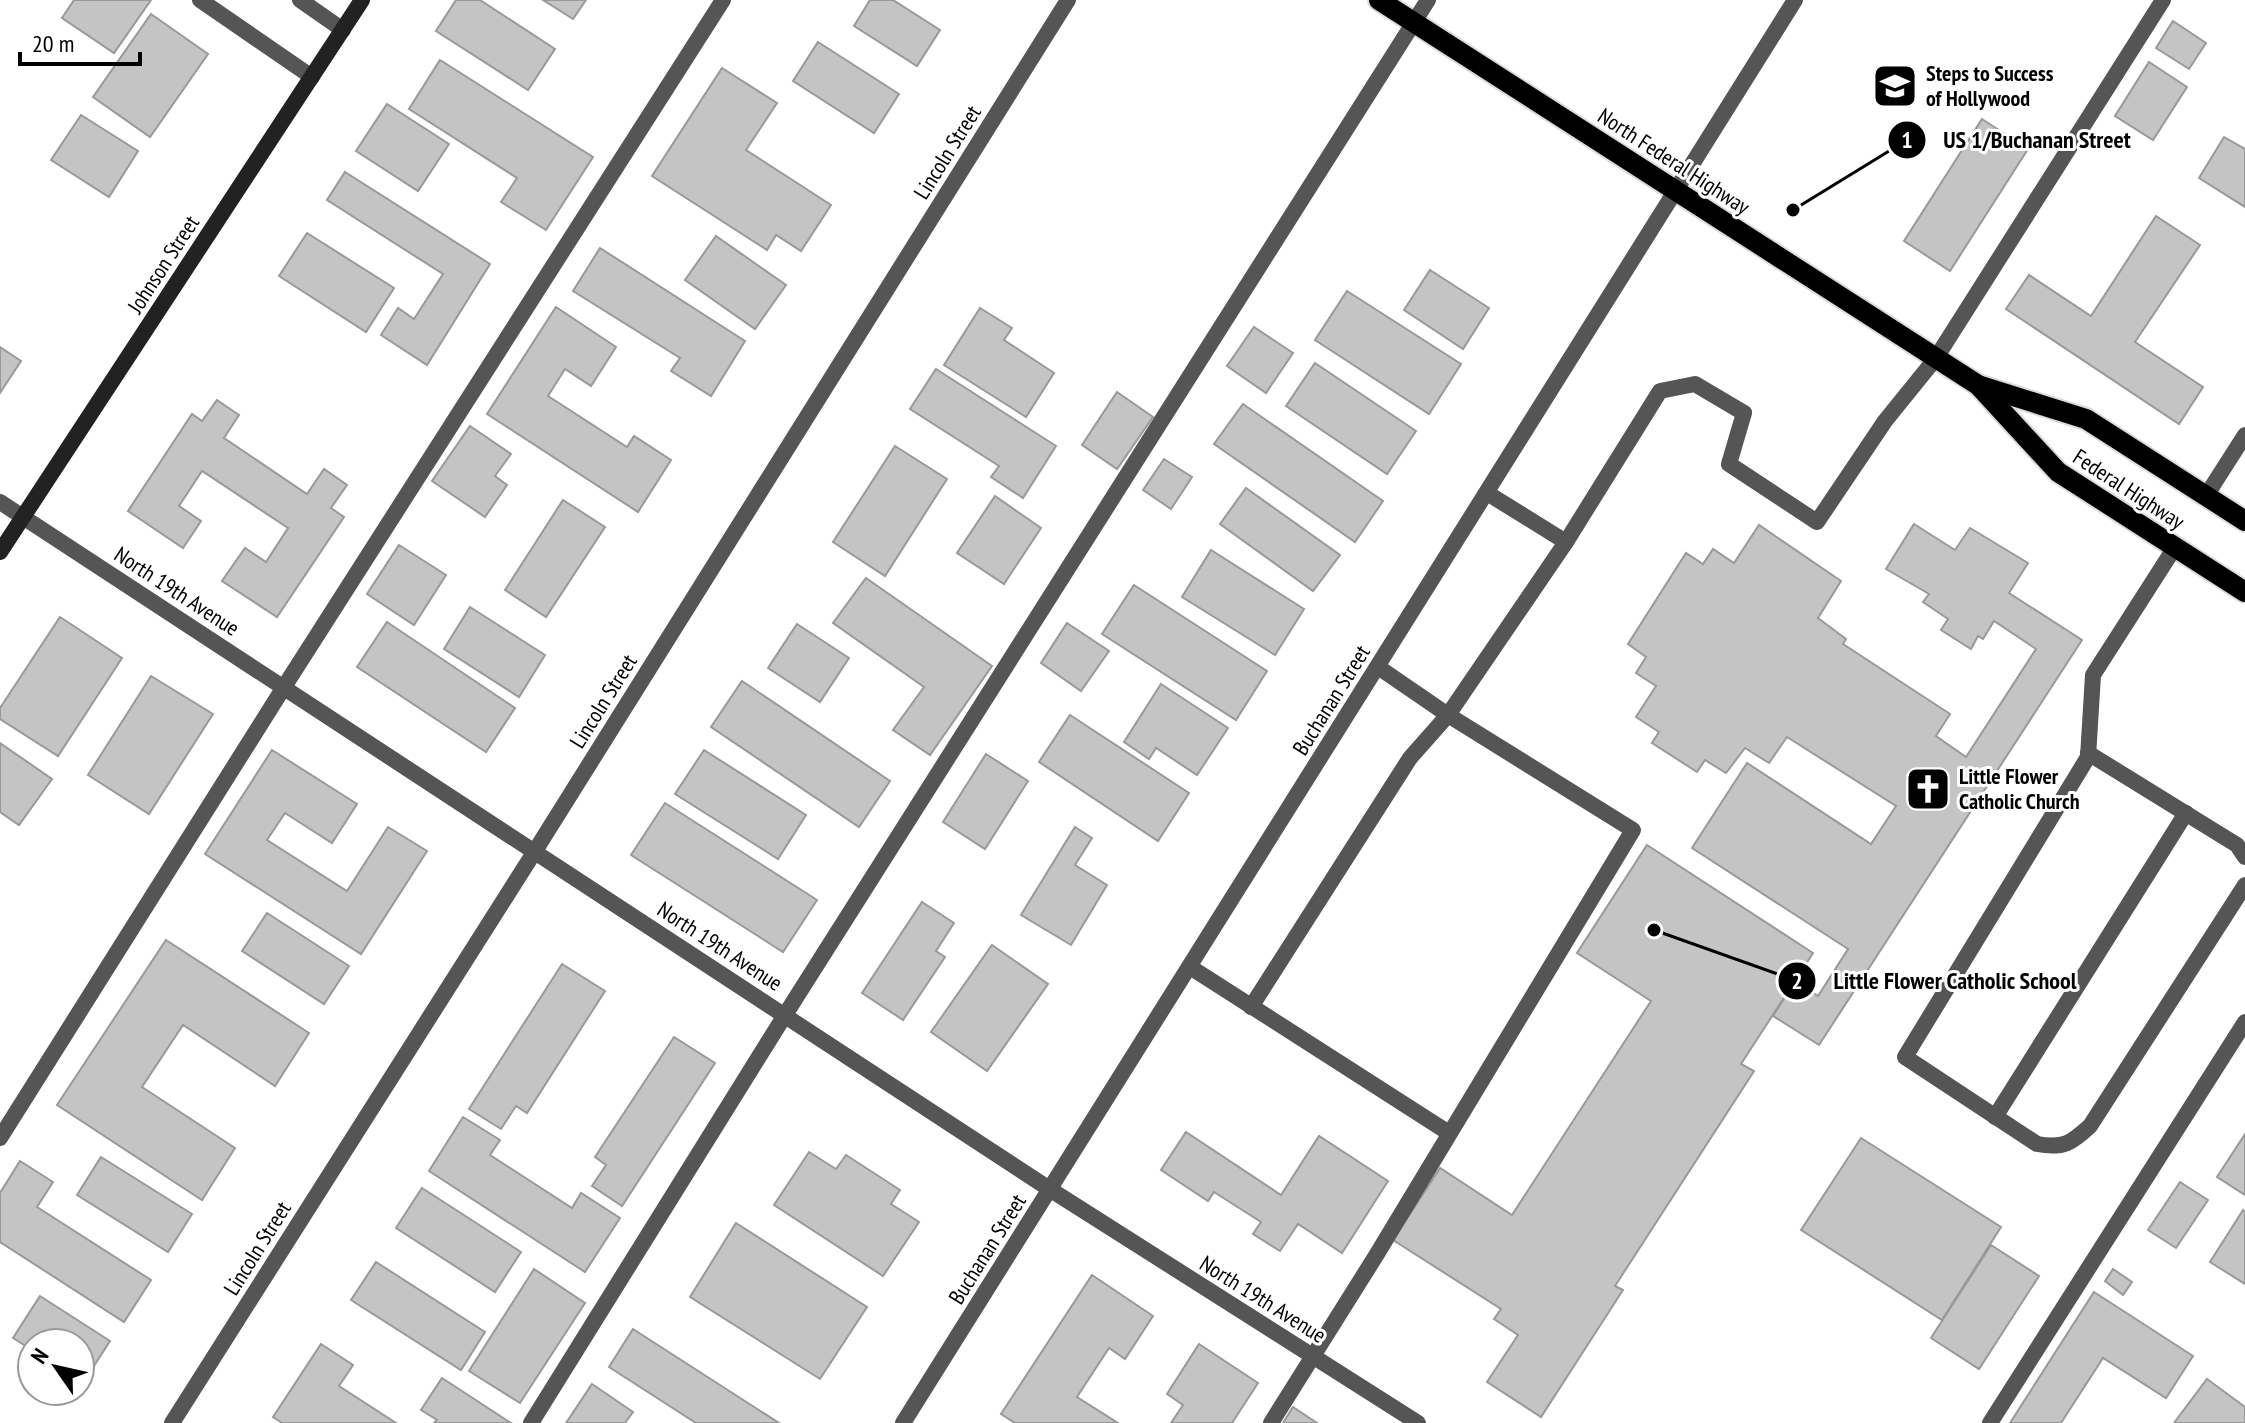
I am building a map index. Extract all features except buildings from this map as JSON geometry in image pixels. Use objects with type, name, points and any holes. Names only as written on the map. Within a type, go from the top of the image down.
[{"type":"main road","name":"North Federal Highway","points":[[1377,2],[1978,385]]},
{"type":"main road","name":"Federal Highway","points":[[1978,385],[2086,419],[2245,521]]},
{"type":"main road","name":"Federal Highway","points":[[1978,385],[2058,472],[2245,592]]},
{"type":"street","points":[[200,0],[312,77]]},
{"type":"street","points":[[300,0],[343,30]]},
{"type":"street","name":"Johnson Street","points":[[0,552],[362,0]]},
{"type":"street","points":[[0,1138],[723,0]]},
{"type":"street","name":"Lincoln Street","points":[[172,1423],[535,851],[1068,0]]},
{"type":"street","points":[[531,1423],[785,1015],[1428,0]]},
{"type":"street","name":"Buchanan Street","points":[[903,1423],[1795,0]]},
{"type":"street","points":[[1251,1007],[1410,758],[1448,715],[1566,542],[1660,391],[1695,384],[1744,413],[1729,464],[1817,522],[1885,421],[1936,358],[2163,0]]},
{"type":"street","points":[[2206,496],[2245,435]]},
{"type":"street","points":[[1487,493],[1566,542]]},
{"type":"street","name":"North 19th Avenue","points":[[0,502],[1051,1190],[1418,1423]]},
{"type":"street","points":[[2175,547],[2093,675],[2088,753],[1905,1057],[2037,1144],[2055,1147],[2071,1142],[2090,1126],[2245,885]]},
{"type":"street","points":[[1271,1423],[1633,830],[1448,715],[1378,667]]},
{"type":"street","points":[[2088,753],[2237,845],[2245,857]]},
{"type":"street","points":[[1995,1117],[2186,813]]},
{"type":"street","points":[[1190,967],[1449,1133]]},
{"type":"street","points":[[1990,1423],[2245,1022]]},
{"type":"place","name":"Steps to Success of Hollywood","points":[[1895,86]]},
{"type":"place","name":"US 1/Buchanan Street","points":[[1793,210]]},
{"type":"place","name":"Little Flower Catholic Church","points":[[1928,789]]},
{"type":"place","name":"Little Flower Catholic School","points":[[1654,930]]}]
